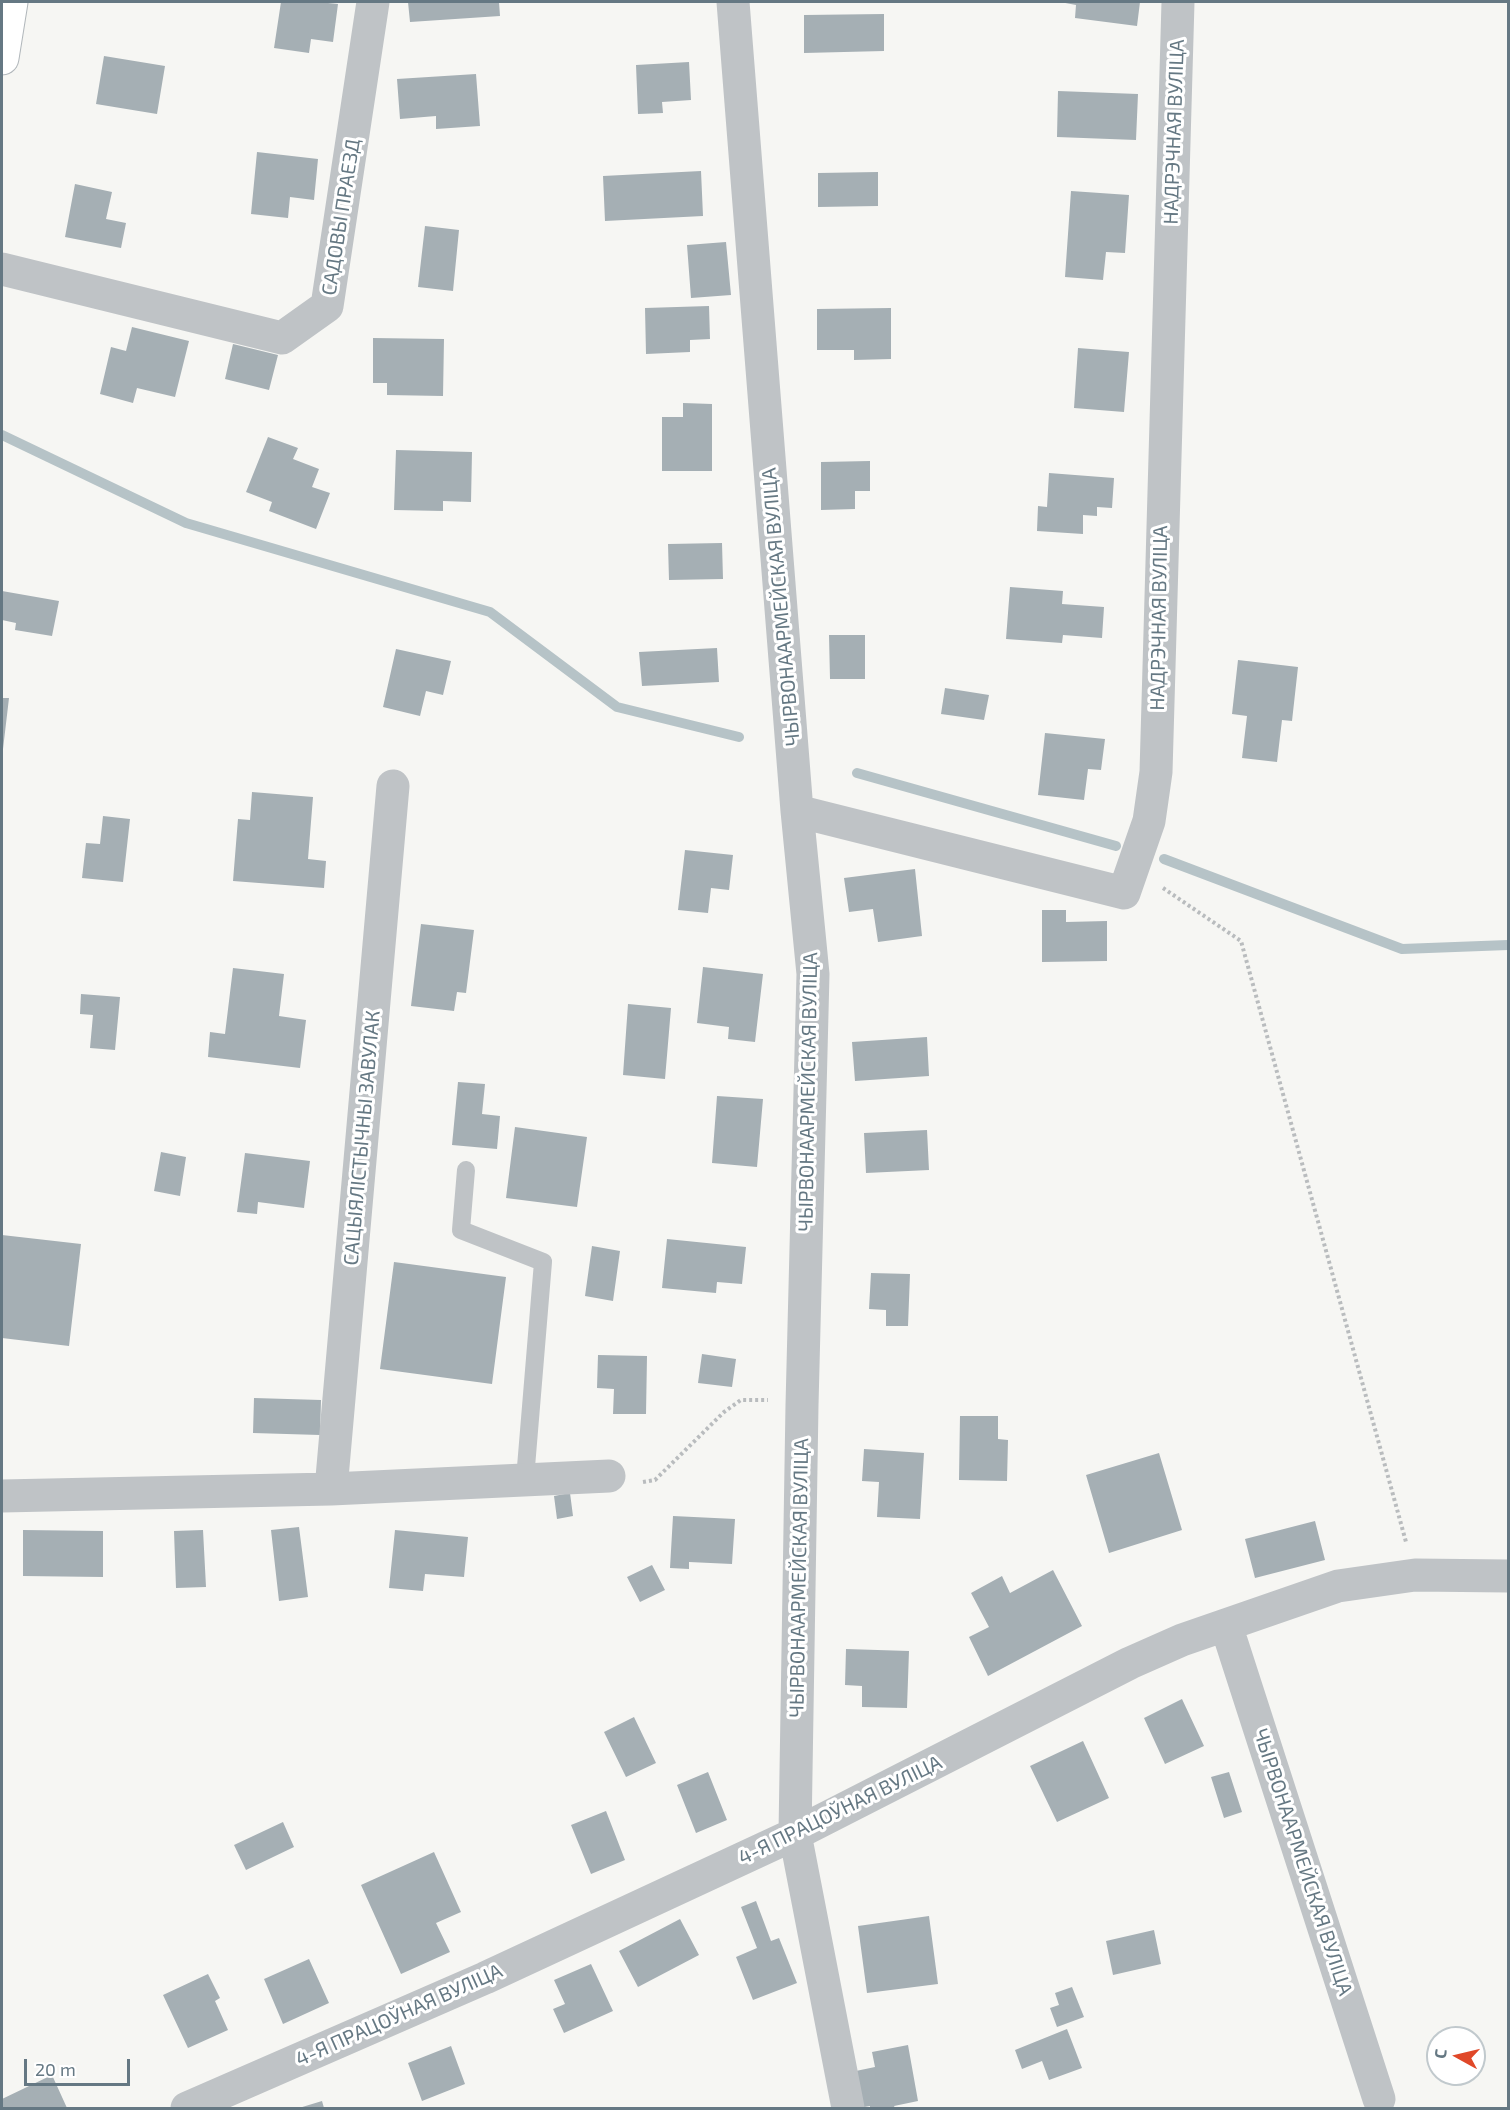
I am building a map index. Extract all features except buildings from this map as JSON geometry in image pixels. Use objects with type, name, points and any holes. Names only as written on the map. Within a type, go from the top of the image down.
[{"type":"main road","points":[[2,58],[11,2]]},
{"type":"street","name":"САДОВЫ ПРАЕЗД","points":[[2,269],[282,338],[309,319],[327,306],[374,2]]},
{"type":"street","name":"ЧЫРВОНААРМЕЙСКАЯ ВУЛІЦА","points":[[733,2],[797,811],[813,974],[802,1405],[795,1834],[848,2109]]},
{"type":"street","name":"НАДРЭЧНАЯ ВУЛІЦА","points":[[797,811],[1124,893],[1149,821],[1156,772],[1178,2]]},
{"type":"street","name":"САЦЫЯЛІСТЫЧНЫ ЗАВУЛАК","points":[[331,1489],[393,786]]},
{"type":"street","points":[[2,1496],[331,1489],[609,1476]]},
{"type":"street","name":"4-Я ПРАЦОЎНАЯ ВУЛІЦА","points":[[187,2109],[485,1978],[795,1834],[1130,1663],[1182,1640],[1338,1586],[1415,1575],[1509,1576]]},
{"type":"street","name":"ЧЫРВОНААРМЕЙСКАЯ ВУЛІЦА","points":[[1226,1624],[1379,2099]]},
{"type":"lane","points":[[466,1170],[461,1230],[543,1262],[525,1479]]},
{"type":"path","points":[[1133,868],[1241,941],[1415,1575]]},
{"type":"path","points":[[609,1476],[642,1482],[655,1480],[724,1412],[741,1400],[766,1400],[802,1405]]},
{"type":"waterway","points":[[2,435],[186,523],[490,612],[617,707],[739,737]]},
{"type":"waterway","points":[[857,773],[1116,846]]},
{"type":"waterway","points":[[1164,859],[1402,949],[1508,945]]}]
